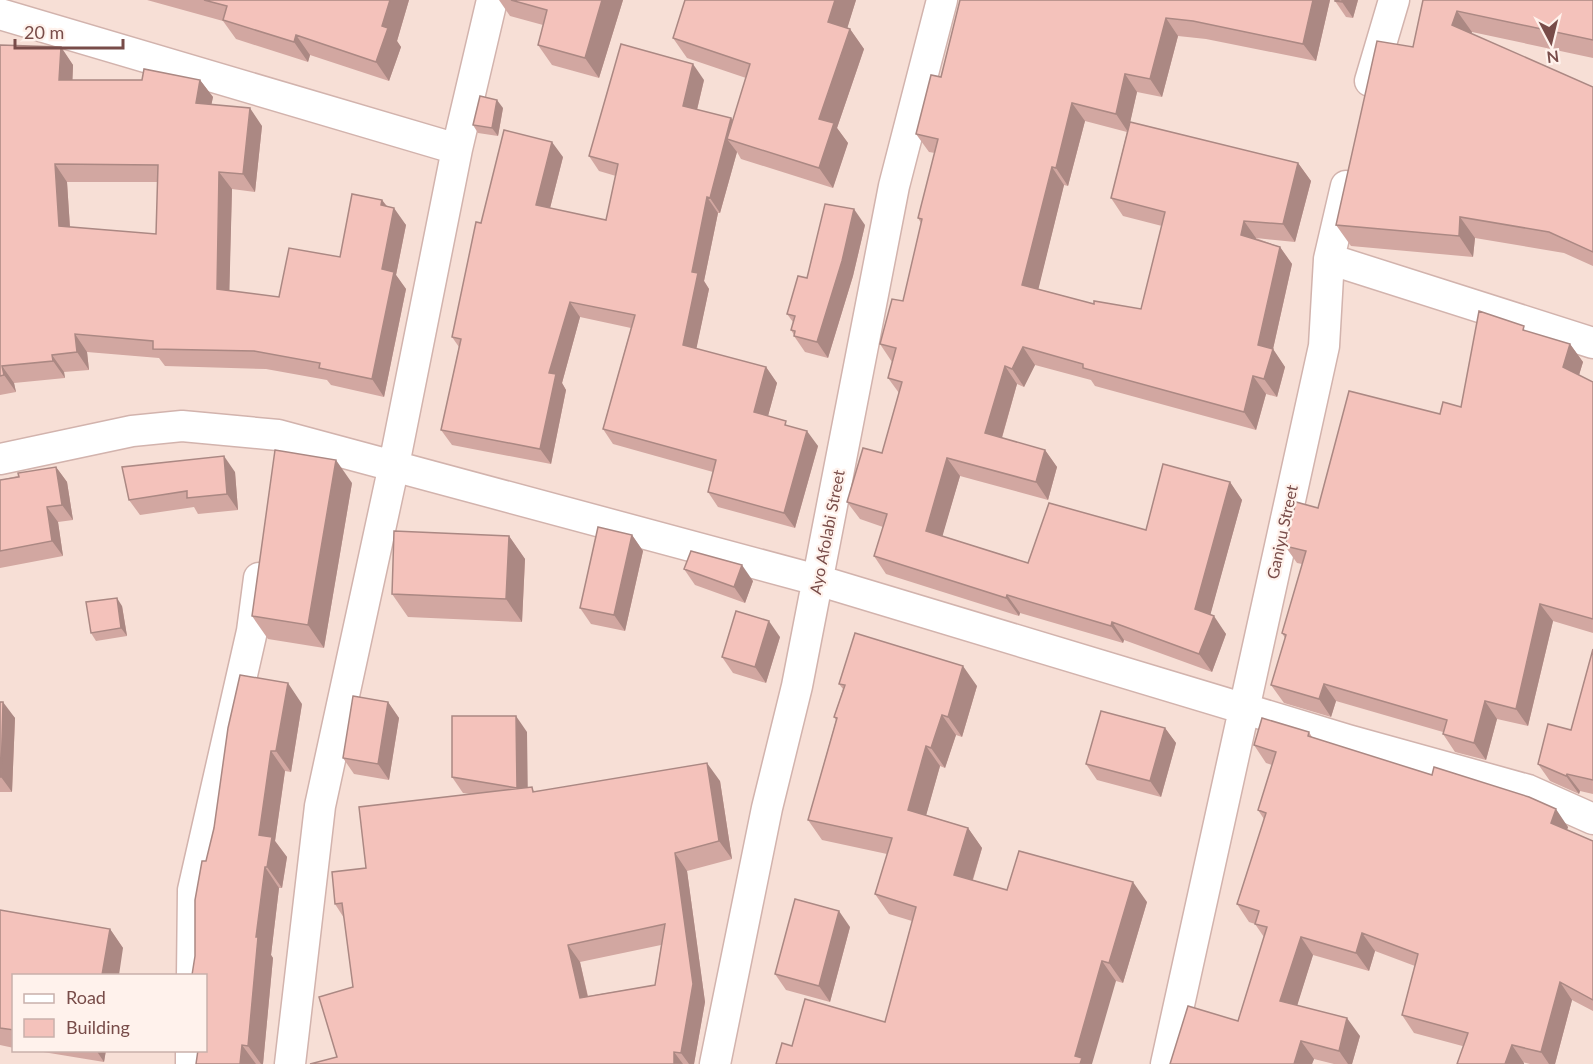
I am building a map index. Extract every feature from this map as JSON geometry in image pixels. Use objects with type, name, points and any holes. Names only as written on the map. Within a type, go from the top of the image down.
[{"type":"street","points":[[4,0],[0,13],[457,149]]},
{"type":"street","points":[[290,1064],[320,806],[394,465],[457,149],[492,0]]},
{"type":"street","name":"Ayo Afolabi Street","points":[[715,1064],[767,808],[797,686],[894,186],[942,0]]},
{"type":"street","points":[[1363,113],[1376,56],[1394,0]]},
{"type":"street","name":"Ganiyu Street","points":[[1166,1064],[1324,346],[1329,259],[1352,158]]},
{"type":"street","points":[[1329,259],[1593,343]]},
{"type":"street","points":[[0,459],[132,430],[182,426],[277,447],[394,465],[817,580],[1348,740],[1528,790],[1593,819]]},
{"type":"street","points":[[192,974],[193,890],[252,631],[263,551]]},
{"type":"shaded area","points":[[0,0],[1593,0],[1593,1064],[0,1064]]},
{"type":"building","points":[[204,0],[390,0],[382,26],[388,28],[376,62],[296,35],[294,42],[223,20],[227,6]]},
{"type":"building","points":[[511,0],[602,0],[585,58],[538,45],[547,10]]},
{"type":"building","points":[[685,0],[835,0],[828,22],[850,29],[819,119],[834,123],[819,168],[727,139],[750,64],[673,38]]},
{"type":"building","points":[[960,0],[1313,0],[1303,44],[1193,21],[1166,18],[1150,79],[1125,74],[1116,114],[1072,103],[1056,168],[1052,167],[1022,285],[1094,304],[1094,301],[1141,309],[1165,212],[1111,198],[1130,122],[1298,163],[1283,224],[1244,221],[1241,235],[1280,247],[1258,345],[1273,349],[1264,379],[1253,376],[1244,412],[1083,368],[1083,364],[1023,347],[1012,369],[1005,366],[985,433],[1045,450],[1036,482],[947,458],[926,531],[1028,563],[1049,503],[1146,530],[1163,464],[1230,482],[1195,609],[1214,616],[1199,654],[1112,622],[1111,626],[1007,595],[1006,598],[874,556],[887,514],[847,502],[863,448],[882,453],[902,382],[888,378],[896,348],[880,344],[892,299],[903,301],[922,219],[918,218],[938,139],[916,134],[931,75],[941,77]]},
{"type":"building","points":[[1423,0],[1593,0],[1593,40],[1457,11],[1452,25],[1593,87],[1593,252],[1549,232],[1460,217],[1459,236],[1336,225],[1377,41],[1413,47]]},
{"type":"building","points":[[621,44],[693,64],[683,106],[731,118],[710,198],[707,197],[692,272],[698,273],[683,345],[766,367],[754,412],[786,421],[785,425],[807,431],[784,513],[708,492],[716,460],[603,429],[635,315],[570,302],[549,373],[556,374],[540,449],[441,430],[461,339],[452,337],[476,222],[481,223],[504,130],[552,142],[536,205],[606,220],[618,164],[589,156]]},
{"type":"building","points":[[0,45],[61,47],[59,80],[142,80],[144,69],[200,80],[196,103],[250,108],[243,174],[219,172],[217,289],[279,297],[289,248],[340,257],[352,194],[382,200],[381,205],[394,208],[382,269],[394,272],[372,379],[319,368],[320,363],[254,351],[153,349],[153,341],[75,334],[77,352],[52,355],[53,361],[2,366],[4,375],[0,376]],"holes":[[[55,164],[158,165],[156,234],[59,226]]]},
{"type":"building","points":[[480,96],[497,100],[492,128],[473,125]]},
{"type":"building","points":[[825,204],[854,209],[842,261],[817,342],[794,336],[795,331],[791,330],[795,316],[787,314],[798,276],[807,278]]},
{"type":"building","points":[[1479,311],[1524,326],[1523,330],[1570,344],[1563,367],[1593,382],[1593,619],[1540,604],[1516,709],[1485,701],[1474,743],[1443,734],[1447,720],[1324,684],[1319,699],[1271,685],[1286,635],[1282,633],[1306,551],[1285,546],[1296,502],[1318,508],[1349,391],[1440,414],[1443,402],[1461,407]]},
{"type":"building","points":[[275,450],[336,460],[308,625],[252,616]]},
{"type":"building","points":[[224,456],[227,494],[187,498],[187,491],[129,500],[122,467]]},
{"type":"building","points":[[56,467],[62,505],[47,507],[52,541],[0,551],[0,480],[19,477],[18,473]]},
{"type":"building","points":[[598,527],[632,535],[614,615],[580,608]]},
{"type":"building","points":[[394,531],[509,536],[506,599],[392,594]]},
{"type":"building","points":[[691,551],[742,565],[734,587],[684,569]]},
{"type":"building","points":[[117,598],[121,628],[91,633],[86,602]]},
{"type":"building","points":[[736,611],[769,621],[755,667],[722,657]]},
{"type":"building","points":[[855,633],[963,666],[948,717],[942,715],[931,748],[926,746],[908,810],[968,828],[954,875],[1007,890],[1019,851],[1133,882],[1109,963],[1102,961],[1075,1056],[1082,1058],[1080,1064],[776,1064],[782,1043],[792,1046],[805,999],[885,1022],[916,907],[875,894],[892,838],[808,820],[837,718],[834,717],[845,685],[839,684]]},
{"type":"building","points":[[1593,649],[1593,780],[1567,774],[1566,776],[1538,764],[1548,724],[1571,730]]},
{"type":"building","points":[[240,675],[288,683],[276,751],[271,751],[259,835],[272,837],[267,867],[265,867],[256,937],[258,937],[248,1046],[242,1045],[240,1064],[196,1064],[198,1052],[207,1052],[207,974],[192,974],[195,956],[195,900],[202,861],[206,861],[214,828],[228,728]]},
{"type":"building","points":[[353,696],[388,702],[378,764],[343,758]]},
{"type":"building","points":[[0,702],[3,702],[1,777],[0,777]]},
{"type":"building","points":[[1101,711],[1165,728],[1150,781],[1086,764]]},
{"type":"building","points":[[452,716],[516,716],[517,788],[452,777]]},
{"type":"building","points":[[1262,718],[1309,732],[1308,736],[1432,775],[1434,767],[1529,797],[1556,809],[1551,823],[1593,841],[1593,1000],[1560,982],[1541,1052],[1512,1045],[1505,1064],[1457,1064],[1468,1033],[1402,1015],[1418,954],[1362,933],[1356,953],[1301,937],[1280,1001],[1347,1018],[1339,1051],[1301,1041],[1294,1064],[1170,1064],[1188,1006],[1238,1021],[1267,927],[1255,924],[1259,911],[1237,904],[1266,813],[1258,810],[1276,752],[1254,745]]},
{"type":"building","points":[[707,763],[719,841],[675,853],[693,984],[681,1053],[674,1052],[674,1064],[310,1064],[337,1057],[319,997],[353,987],[342,903],[335,904],[332,872],[366,868],[359,807],[532,787],[533,792]],"holes":[[[665,924],[655,985],[580,998],[568,945]]]},
{"type":"building","points":[[795,899],[839,911],[819,986],[775,974]]},
{"type":"building","points":[[0,910],[110,929],[102,974],[12,974],[12,1030],[0,1028]]}]
